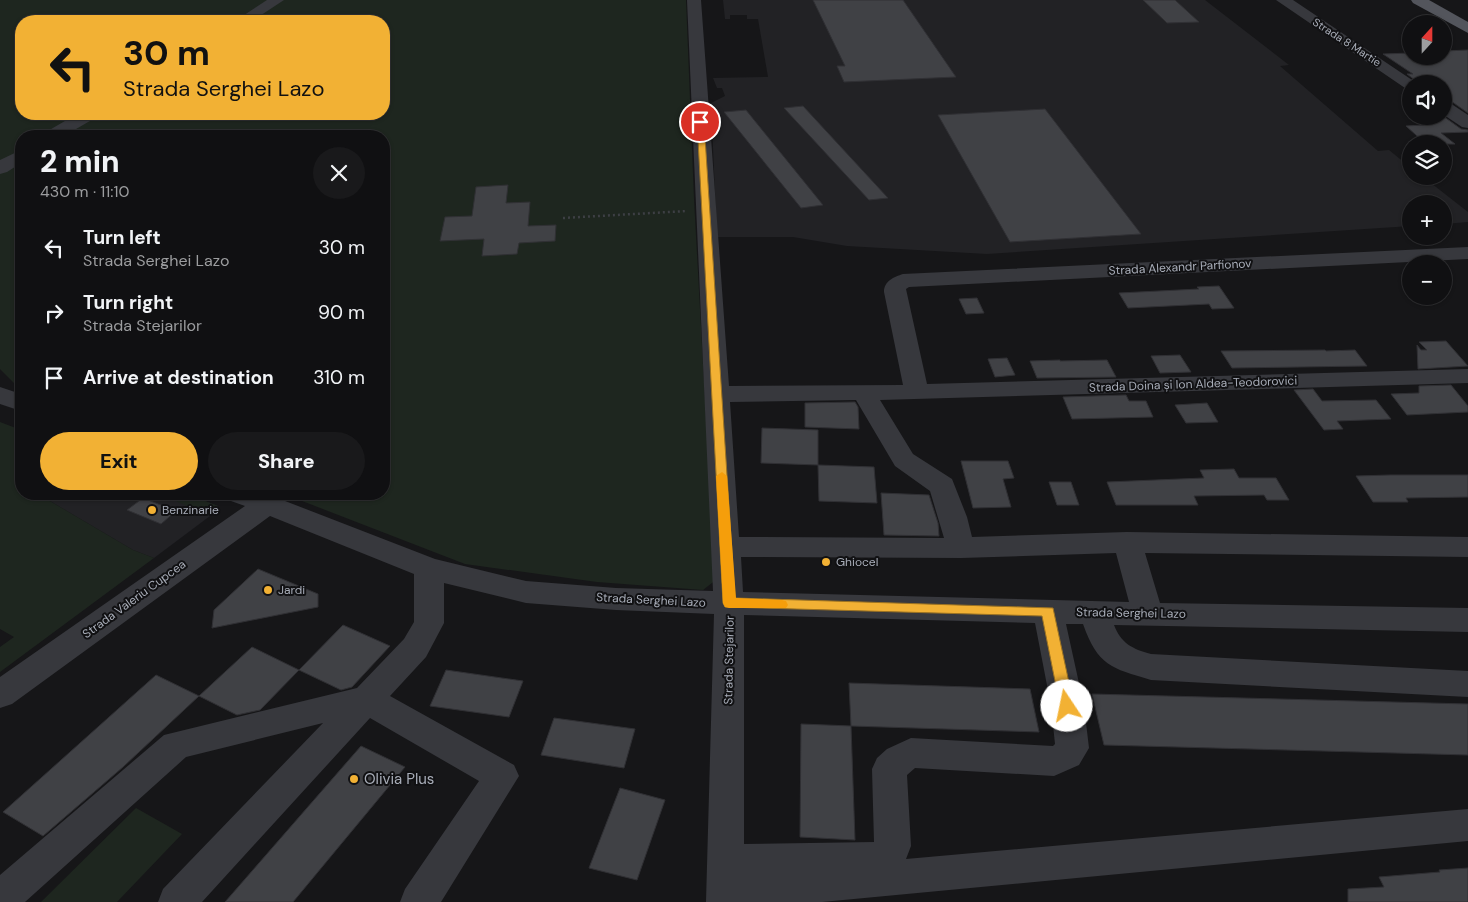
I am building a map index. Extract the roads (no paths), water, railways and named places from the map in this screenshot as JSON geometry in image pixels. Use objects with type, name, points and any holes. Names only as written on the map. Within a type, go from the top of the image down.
[{"type":"main road","points":[[1418,0],[1468,28]]},
{"type":"street","points":[[252,15],[277,0]]},
{"type":"street","name":"Strada Stejarilor","points":[[694,0],[729,603],[725,885]]},
{"type":"street","name":"Strada 8 Martie","points":[[1282,0],[1402,79]]},
{"type":"street","points":[[1452,112],[1468,123]]},
{"type":"street","points":[[62,130],[79,120]]},
{"type":"street","points":[[0,168],[15,159]]},
{"type":"street","name":"Strada Alexandr Parfionov","points":[[917,392],[895,287],[903,281],[1468,253]]},
{"type":"street","name":"Strada Doina și Ion Aldea-Teodorovici","points":[[716,394],[917,392],[1468,376]]},
{"type":"street","points":[[865,393],[875,415],[904,460],[942,486],[962,548]]},
{"type":"street","name":"Strada Serghei Lazo","points":[[257,500],[429,568],[526,592],[616,599],[729,603],[1048,612],[1468,620]]},
{"type":"street","name":"Strada Valeriu Cupcea","points":[[0,695],[268,504]]},
{"type":"street","points":[[1126,542],[1148,614]]},
{"type":"street","points":[[726,547],[962,548],[1126,542],[1468,546]]},
{"type":"street","points":[[177,902],[415,648],[429,623],[429,568]]},
{"type":"street","points":[[725,885],[870,861],[887,856],[893,846],[889,769],[910,753],[1054,761],[1068,755],[1074,746],[1048,612]]},
{"type":"street","points":[[1094,612],[1106,645],[1121,658],[1152,667],[1468,684]]},
{"type":"street","points":[[0,899],[176,745],[366,699],[502,776],[419,902]]},
{"type":"street","points":[[725,885],[1468,825]]},
{"type":"place","name":"Benzinarie","points":[[152,510]]},
{"type":"place","name":"Ghiocel","points":[[826,562]]},
{"type":"place","name":"Jardi","points":[[268,590]]},
{"type":"place","name":"Olivia Plus","points":[[354,779]]}]
